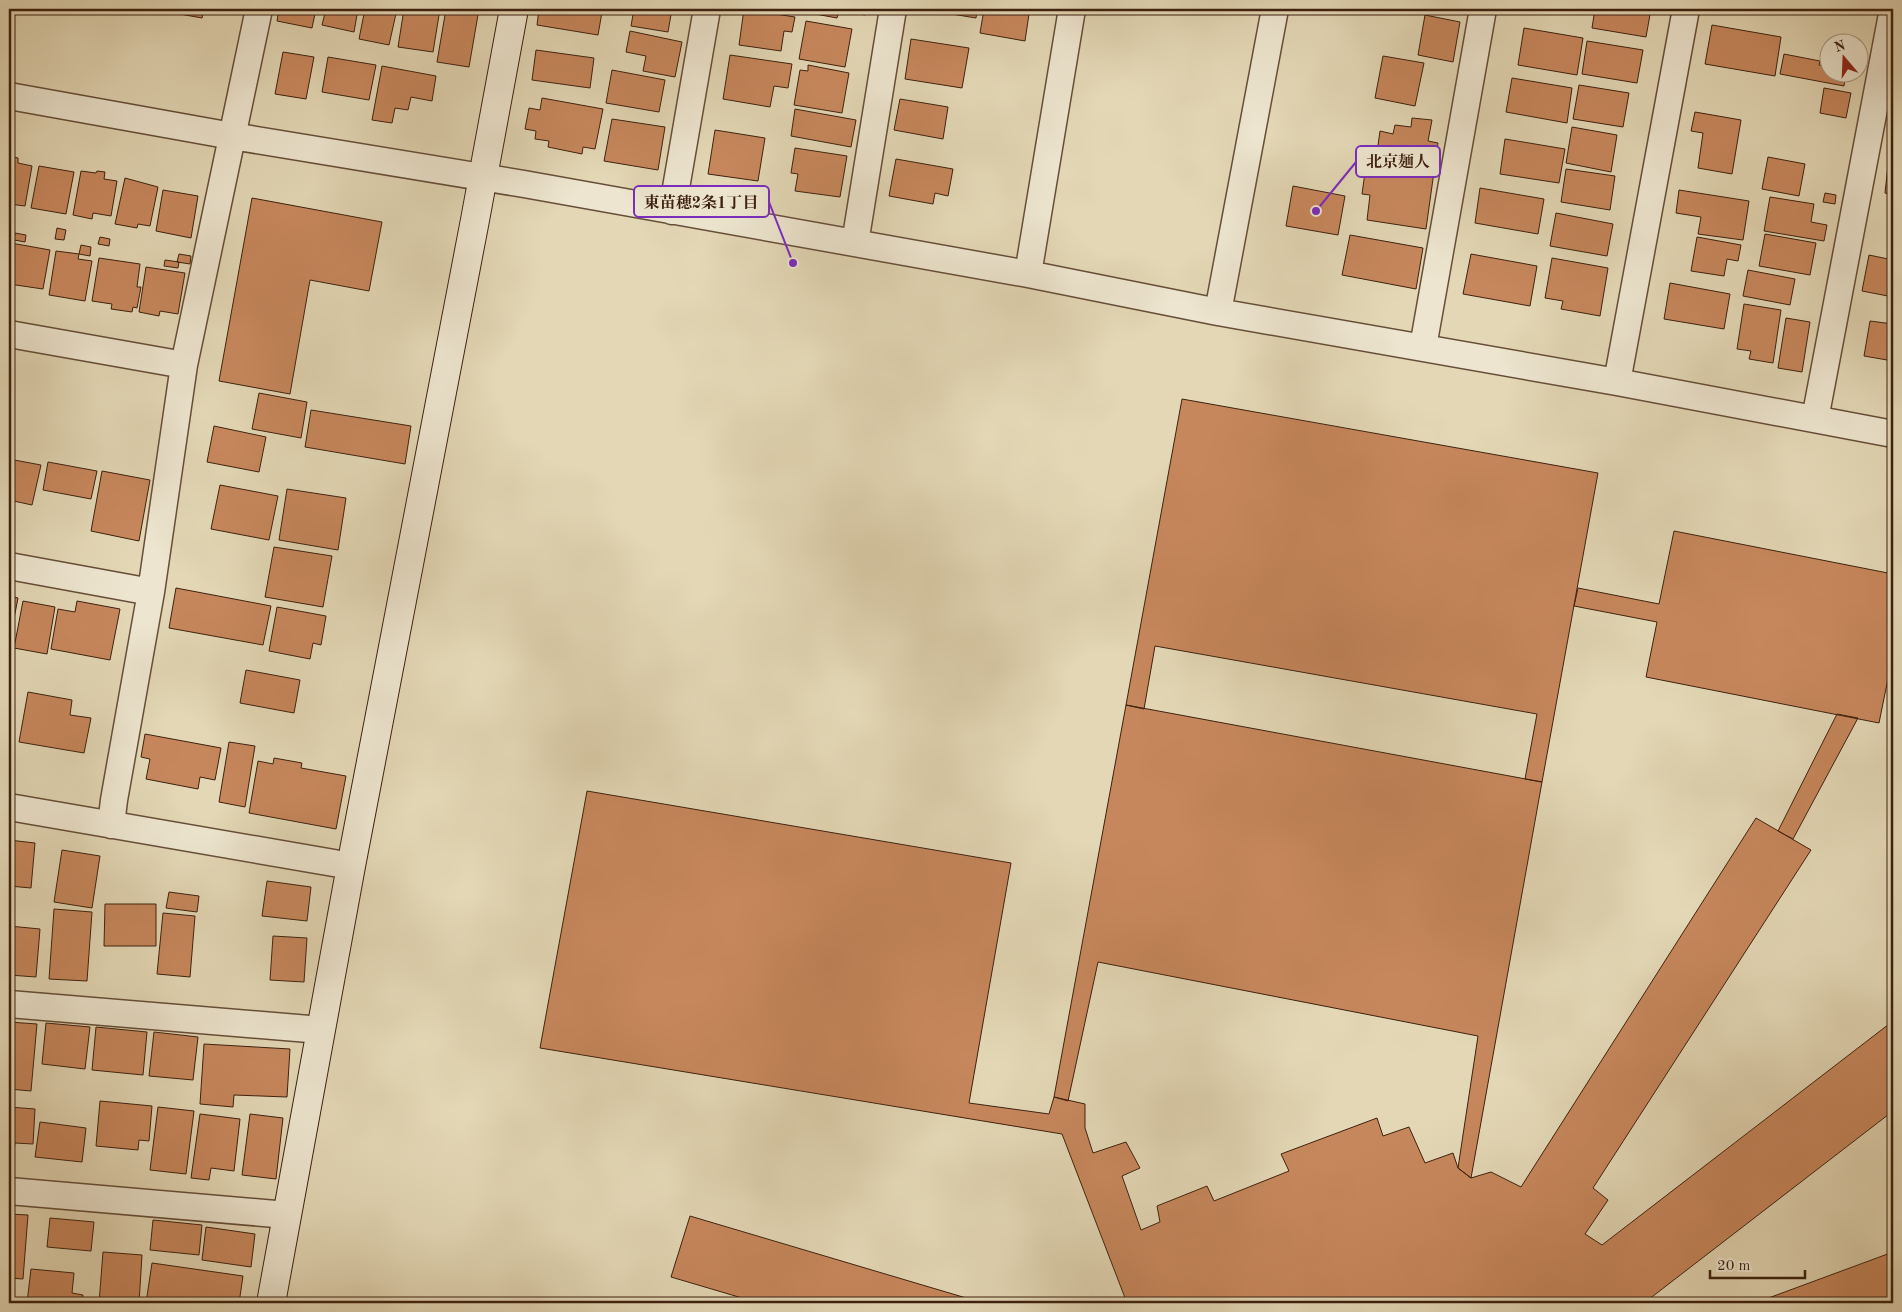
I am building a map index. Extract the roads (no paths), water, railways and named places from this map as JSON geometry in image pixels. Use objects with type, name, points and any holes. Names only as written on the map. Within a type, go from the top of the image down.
[{"type":"street","points":[[111,825],[151,592],[184,365],[259,9]]},
{"type":"street","points":[[271,1303],[351,866],[514,9]]},
{"type":"street","points":[[672,211],[707,9]]},
{"type":"street","points":[[855,243],[893,9]]},
{"type":"street","points":[[1028,274],[1072,9]]},
{"type":"street","points":[[1218,312],[1274,9]]},
{"type":"street","points":[[1423,347],[1483,9]]},
{"type":"street","points":[[1617,382],[1686,9]]},
{"type":"street","points":[[1815,419],[1893,9]]},
{"type":"street","points":[[9,96],[1028,274],[1218,312],[1617,382],[1893,434]]},
{"type":"street","points":[[9,334],[184,365]]},
{"type":"street","points":[[9,566],[151,592]]},
{"type":"street","points":[[9,807],[351,866]]},
{"type":"street","points":[[9,1004],[321,1030]]},
{"type":"street","points":[[9,1191],[287,1215]]},
{"type":"place","name":"北京麺人","points":[[1316,211]]},
{"type":"place","name":"東苗穂2条1丁目","points":[[793,263]]}]
